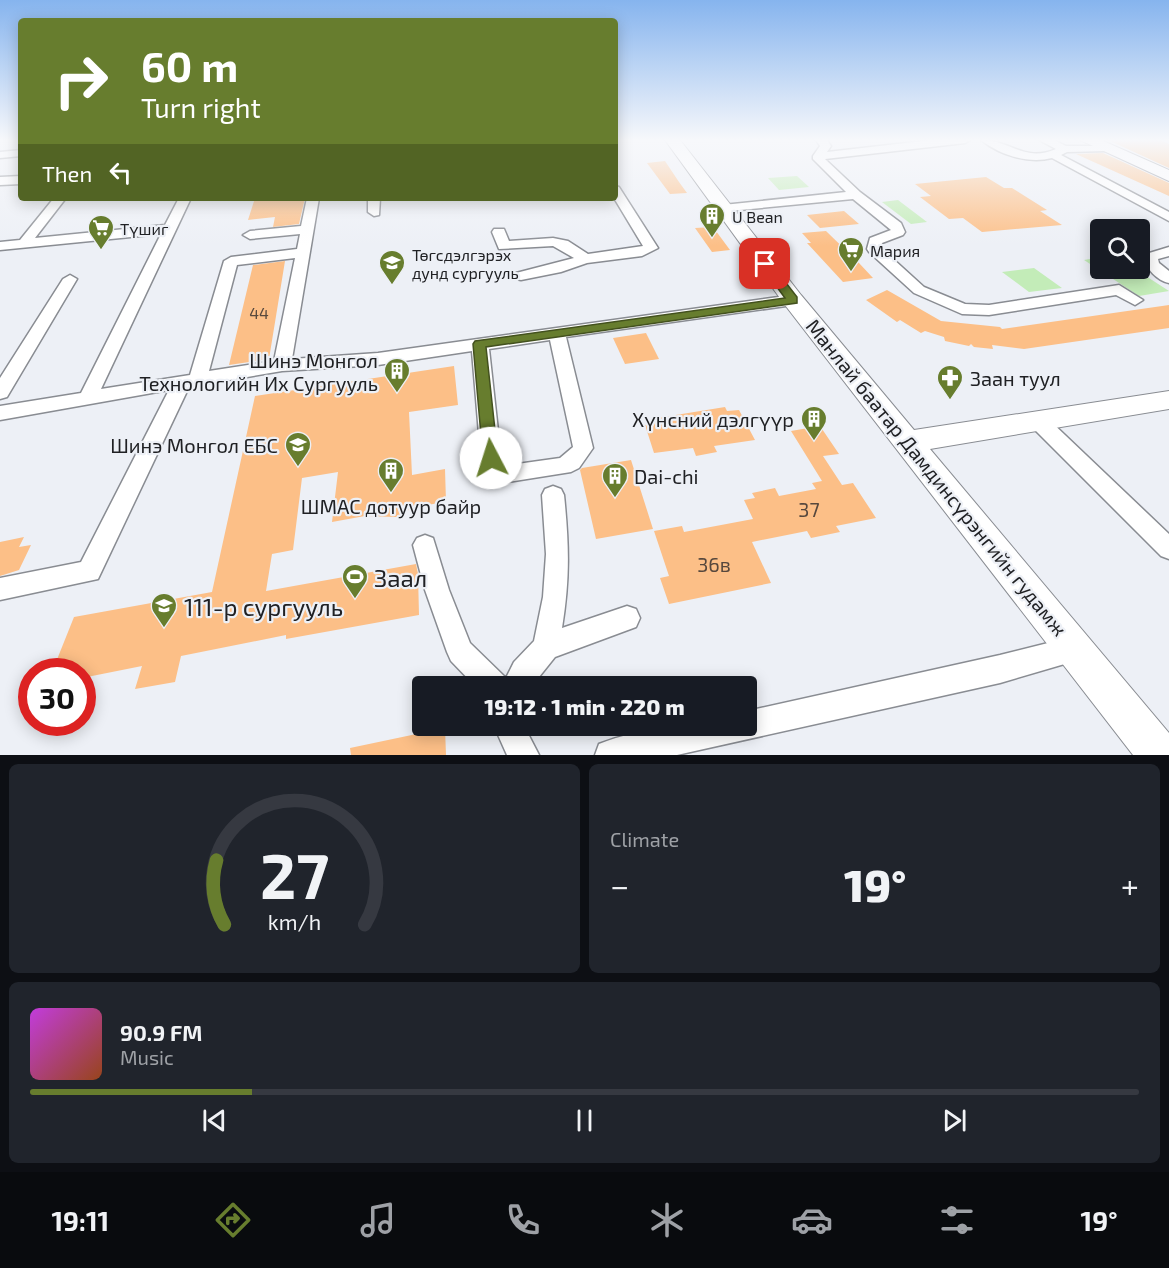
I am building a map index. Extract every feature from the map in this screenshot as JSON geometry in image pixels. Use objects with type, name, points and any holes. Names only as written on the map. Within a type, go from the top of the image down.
[{"type":"main road","name":"Манлай баатар Дамдинсүрэнгийн гудамж","points":[[698,175],[793,300],[1160,755]]},
{"type":"main road","points":[[908,442],[1169,400]]},
{"type":"street","points":[[837,175],[856,195],[896,226],[898,232],[875,241],[874,249],[919,290],[942,302],[962,309],[988,310],[1119,290],[1135,300]]},
{"type":"street","points":[[1098,175],[1169,217]]},
{"type":"street","points":[[0,181],[18,180]]},
{"type":"street","points":[[521,276],[556,269],[585,259],[642,252],[651,248],[618,195]]},
{"type":"street","points":[[723,209],[856,195]]},
{"type":"street","points":[[24,244],[58,201]]},
{"type":"street","points":[[88,398],[184,201]]},
{"type":"street","points":[[282,365],[312,201]]},
{"type":"street","points":[[374,201],[374,212]]},
{"type":"street","points":[[0,246],[170,228]]},
{"type":"street","points":[[250,235],[307,229]]},
{"type":"street","points":[[499,232],[504,246],[553,242],[563,244],[585,259]]},
{"type":"street","points":[[1169,250],[1151,257],[1152,264],[1169,279]]},
{"type":"street","points":[[0,589],[89,571],[190,379],[231,261],[301,253]]},
{"type":"street","points":[[0,393],[70,279]]},
{"type":"street","points":[[0,412],[282,365],[378,359],[793,300]]},
{"type":"street","points":[[480,344],[491,458],[495,467],[508,474],[564,466],[572,462],[583,448],[557,334]]},
{"type":"street","points":[[1038,421],[1169,549]]},
{"type":"street","points":[[546,647],[555,597],[558,554],[554,495]]},
{"type":"street","points":[[425,545],[437,590],[460,652],[485,676]]},
{"type":"street","points":[[522,676],[546,647],[627,618]]},
{"type":"street","points":[[757,723],[1000,669],[1076,649]]},
{"type":"street","points":[[512,736],[524,755]]},
{"type":"street","points":[[610,755],[696,736]]},
{"type":"green space","points":[[797,176],[809,187],[779,190],[768,178]]},
{"type":"green space","points":[[898,200],[927,222],[911,224],[882,202]]},
{"type":"green space","points":[[1034,268],[1062,288],[1029,292],[1002,272]]},
{"type":"green space","points":[[1113,279],[1150,279],[1169,291],[1139,296]]},
{"type":"building","points":[[656,175],[675,175],[687,193],[670,194]]},
{"type":"building","points":[[1123,175],[1152,175],[1169,183],[1169,196]]},
{"type":"building","points":[[986,177],[1004,188],[1012,188],[1047,210],[1040,211],[1062,225],[982,232],[963,218],[949,219],[920,197],[931,196],[915,184]]},
{"type":"building","points":[[254,201],[304,201],[299,224],[273,227],[275,217],[248,220]]},
{"type":"building","points":[[844,211],[859,224],[820,228],[807,215]]},
{"type":"building","name":"U Bean","points":[[713,227],[730,250],[712,252],[695,228]]},
{"type":"building","points":[[826,231],[873,278],[843,282],[807,243],[811,243],[802,233]]},
{"type":"building","points":[[285,261],[269,359],[229,365],[253,265]]},
{"type":"building","points":[[887,290],[941,321],[1002,329],[1169,305],[1169,328],[1024,349],[992,345],[993,349],[974,347],[971,344],[969,346],[945,341],[944,337],[925,331],[921,333],[900,320],[897,322],[866,300]]},
{"type":"building","points":[[646,333],[659,359],[625,364],[613,338]]},
{"type":"building","points":[[454,366],[458,405],[409,412],[412,475],[445,469],[446,502],[414,507],[396,517],[365,516],[332,522],[338,472],[302,478],[293,550],[272,554],[266,591],[416,564],[419,615],[286,639],[286,635],[181,656],[175,682],[135,689],[142,666],[96,675],[96,658],[58,658],[74,617],[212,592],[255,396]]},
{"type":"building","points":[[725,407],[727,411],[739,410],[755,440],[714,446],[717,452],[696,456],[693,448],[654,453],[645,425],[653,424],[651,419]]},
{"type":"building","points":[[820,426],[839,454],[823,456],[842,485],[853,483],[876,518],[836,526],[840,532],[811,538],[807,531],[752,542],[771,583],[669,604],[660,578],[669,576],[654,531],[682,526],[684,532],[753,519],[744,500],[755,498],[752,493],[775,488],[779,496],[816,489],[812,483],[822,481],[791,431]]},
{"type":"building","name":"Dai-chi","points":[[631,460],[653,529],[596,539],[580,470]]},
{"type":"building","points":[[24,537],[19,547],[31,545],[19,570],[0,576],[0,542]]},
{"type":"building","points":[[412,735],[445,736],[446,755],[351,755],[350,748]]},
{"type":"place","name":"U Bean","points":[[712,239]]},
{"type":"place","name":"Түшиг","points":[[101,251]]},
{"type":"place","name":"Мария","points":[[851,273]]},
{"type":"place","name":"Төгсдэлгэрэх дунд сургууль","points":[[392,286]]},
{"type":"place","name":"Шинэ Монгол Технологийн Их Сургууль","points":[[397,394]]},
{"type":"place","name":"Заан туул","points":[[950,401]]},
{"type":"place","name":"Хүнсний дэлгүүр","points":[[814,442]]},
{"type":"place","name":"Шинэ Монгол ЕБС","points":[[298,468]]},
{"type":"place","name":"ШМАС дотуур байр","points":[[391,494]]},
{"type":"place","name":"Dai-chi","points":[[615,499]]},
{"type":"place","name":"Заал","points":[[355,600]]},
{"type":"place","name":"111-р сургууль","points":[[164,629]]},
{"type":"route","points":[[491,458],[480,344],[793,300],[765,264]]}]
